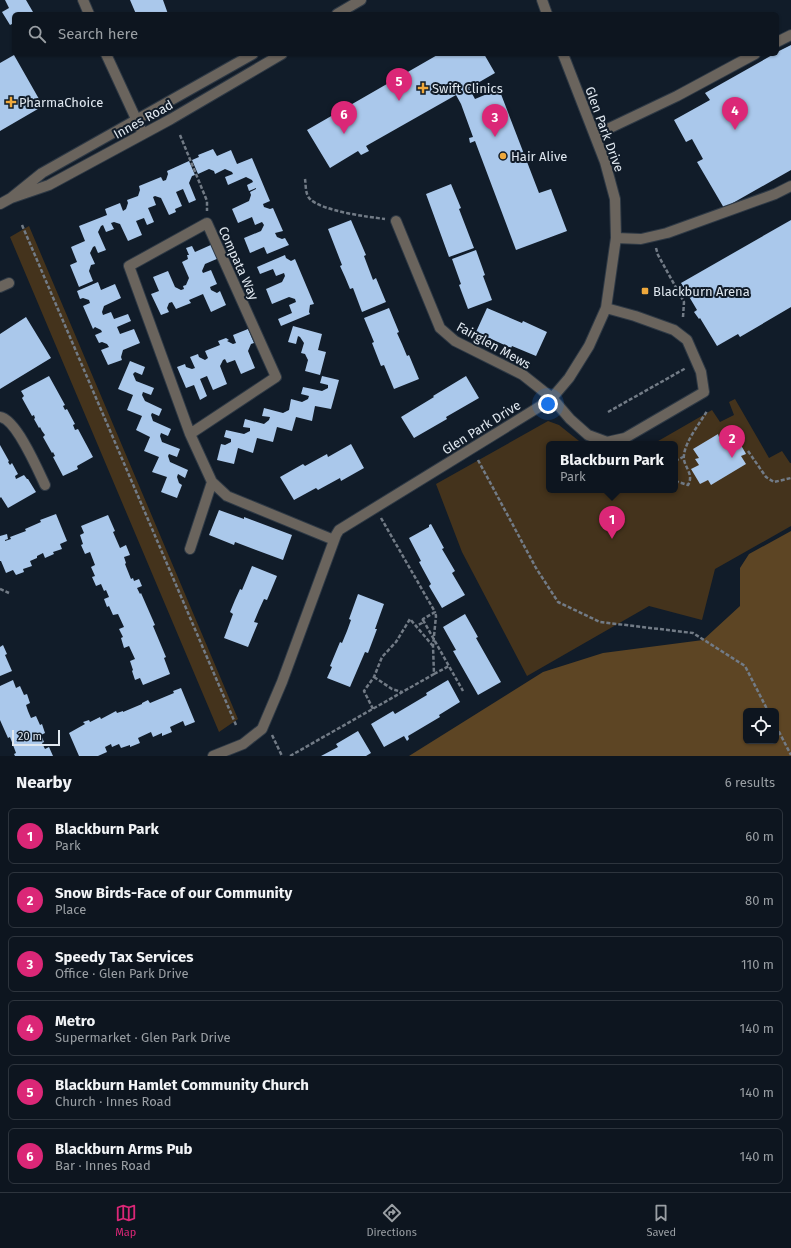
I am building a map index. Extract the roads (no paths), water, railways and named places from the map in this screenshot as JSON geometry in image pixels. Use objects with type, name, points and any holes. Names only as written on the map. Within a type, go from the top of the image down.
[{"type":"street","points":[[83,0],[88,12]]},
{"type":"street","points":[[340,12],[361,0]]},
{"type":"street","points":[[542,0],[546,12]]},
{"type":"street","points":[[779,41],[791,34]]},
{"type":"street","points":[[107,56],[143,134]]},
{"type":"street","name":"Innes Road","points":[[11,198],[42,173],[249,56]]},
{"type":"street","name":"Innes Road","points":[[0,204],[11,198],[49,185],[143,134],[279,56]]},
{"type":"street","name":"Glen Park Drive","points":[[213,756],[243,744],[262,728],[282,682],[339,530],[552,398],[569,378],[589,346],[606,308],[616,238],[615,199],[606,162],[564,56]]},
{"type":"street","points":[[595,135],[677,96],[751,56]]},
{"type":"street","points":[[616,238],[641,239],[667,234],[775,194],[791,186]]},
{"type":"street","name":"Fairglen Mews","points":[[396,221],[440,328],[454,341],[523,375],[552,398],[570,419],[588,436],[604,441]]},
{"type":"street","name":"Compata Way","points":[[190,434],[276,376],[207,223],[129,266],[190,434],[212,482],[227,496],[334,540]]},
{"type":"street","name":"Fairglen Mews","points":[[606,308],[635,316],[674,330],[687,340],[701,372],[704,392],[625,438],[612,441]]},
{"type":"street","points":[[0,417],[5,417],[14,427],[46,485]]},
{"type":"street","points":[[190,549],[212,482]]},
{"type":"place","name":"Swift Clinics","points":[[423,88]]},
{"type":"place","name":"Blackburn Hamlet Community Church","points":[[399,101]]},
{"type":"place","name":"PharmaChoice","points":[[11,102]]},
{"type":"place","name":"Metro","points":[[735,130]]},
{"type":"place","name":"Blackburn Arms Pub","points":[[344,134]]},
{"type":"place","name":"Speedy Tax Services","points":[[495,137]]},
{"type":"place","name":"Hair Alive","points":[[503,156]]},
{"type":"place","name":"Blackburn Arena","points":[[645,291]]},
{"type":"place","name":"Snow Birds-Face of our Community","points":[[732,458]]},
{"type":"place","name":"Blackburn Park","points":[[612,539]]}]
